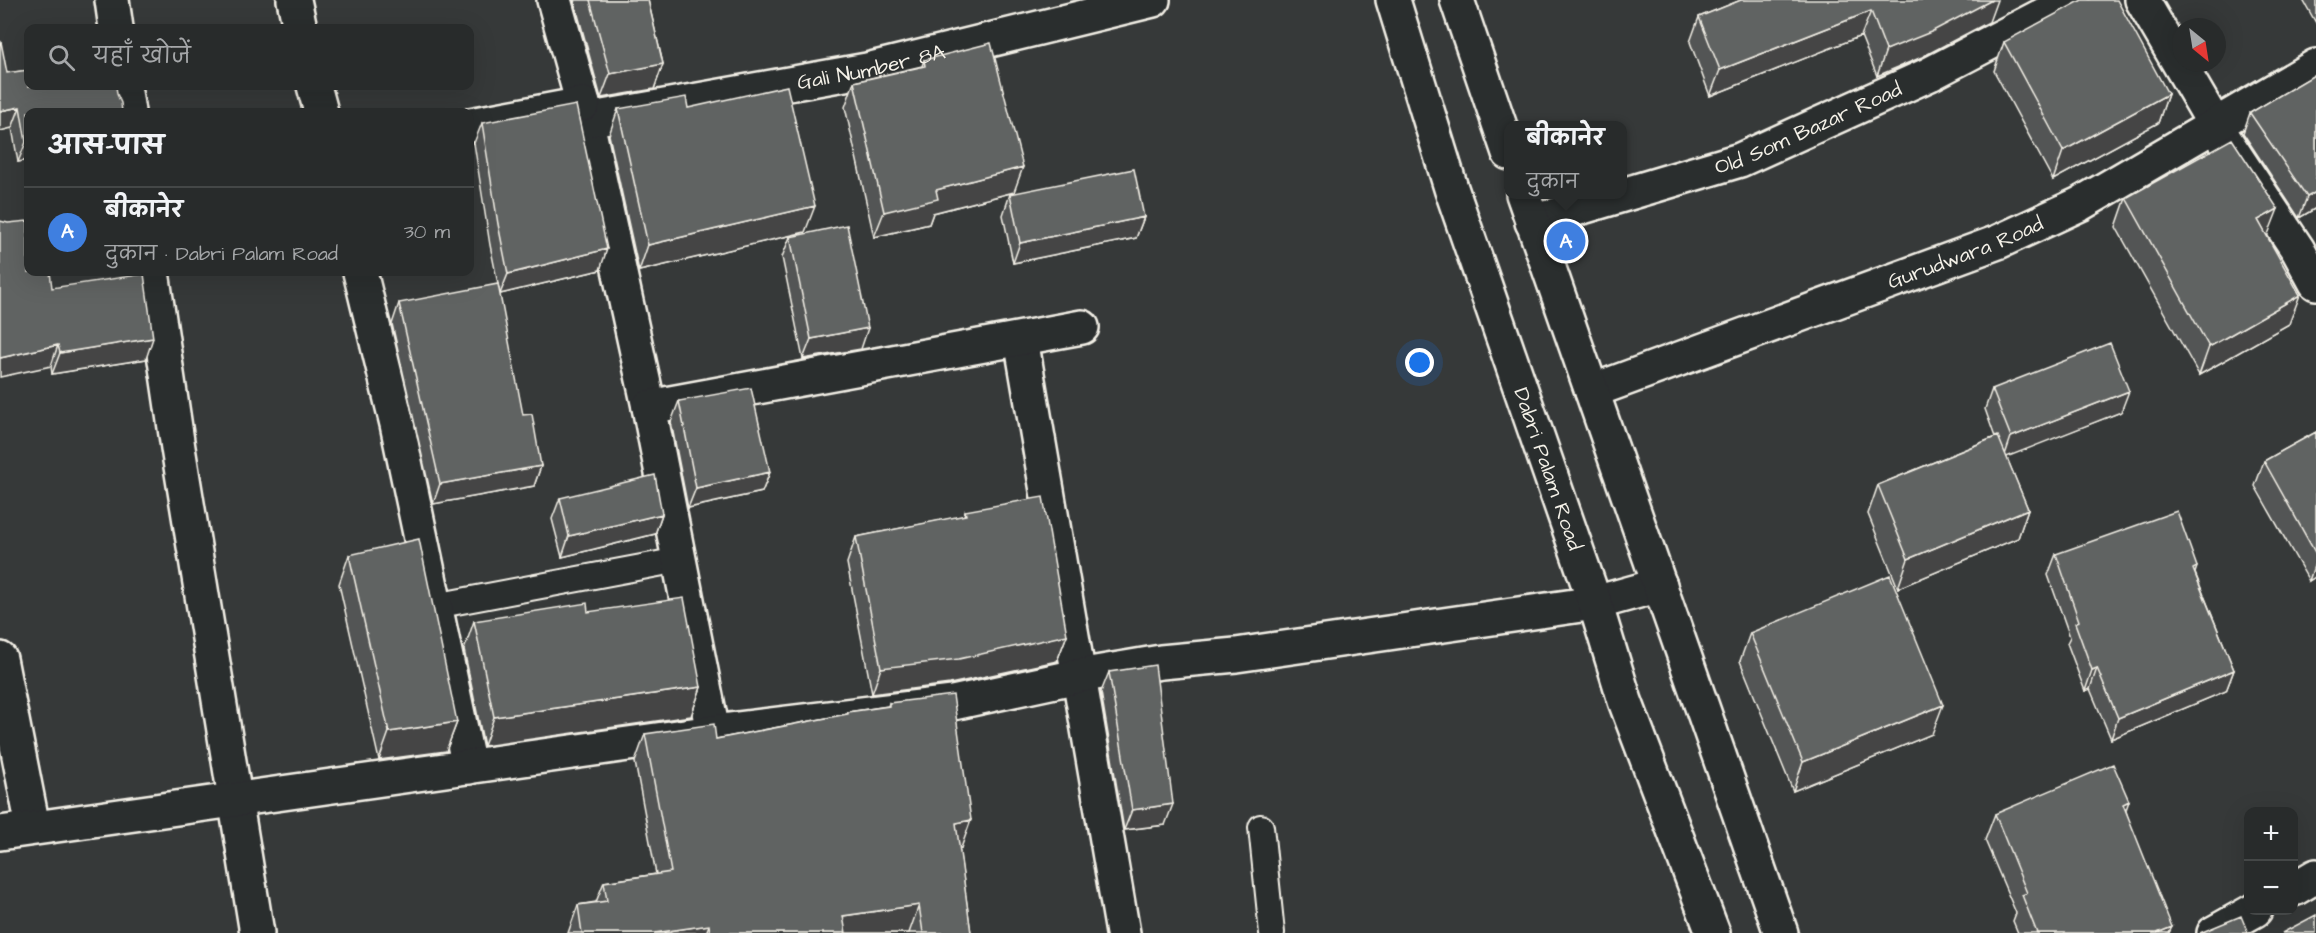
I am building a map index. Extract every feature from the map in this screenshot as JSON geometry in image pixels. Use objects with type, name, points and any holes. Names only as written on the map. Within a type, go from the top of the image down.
[{"type":"street","points":[[112,0],[115,24]]},
{"type":"street","points":[[294,0],[299,24]]},
{"type":"street","points":[[554,0],[584,112],[649,407],[713,732]]},
{"type":"street","name":"Gali Number 8A","points":[[474,125],[584,112],[867,70],[1152,0]]},
{"type":"street","name":"Dabri Palam Road","points":[[1393,0],[1451,188],[1595,603],[1625,701],[1713,933]]},
{"type":"street","points":[[1457,0],[1504,138]]},
{"type":"street","name":"Old Som Bazar Road","points":[[1627,186],[1740,160],[1930,74],[2072,0]]},
{"type":"street","points":[[2142,0],[2215,125],[2298,250],[2316,283]]},
{"type":"street","name":"Gurudwara Road","points":[[1592,391],[1998,242],[2080,204],[2316,66]]},
{"type":"street","points":[[125,90],[127,108]]},
{"type":"street","points":[[315,90],[320,108]]},
{"type":"street","name":"Old Som Bazar Road","points":[[1528,208],[1568,199]]},
{"type":"street","points":[[1528,208],[1781,933]]},
{"type":"street","points":[[153,276],[178,448],[237,799],[257,933]]},
{"type":"street","points":[[361,276],[397,424],[469,767]]},
{"type":"street","points":[[649,407],[1082,327]]},
{"type":"street","points":[[1021,339],[1123,933]]},
{"type":"street","points":[[0,833],[713,732],[953,703],[1078,676],[1161,662],[1236,655],[1595,603],[1660,585]]},
{"type":"street","points":[[0,659],[33,827]]},
{"type":"street","points":[[2298,887],[2316,876]]},
{"type":"street","points":[[2214,933],[2246,915]]},
{"type":"lane","points":[[435,606],[679,560]]},
{"type":"lane","points":[[1261,827],[1272,933]]},
{"type":"building","points":[[590,0],[648,0],[663,64],[610,74]]},
{"type":"building","points":[[1741,0],[1992,0],[1931,32],[1886,50],[1871,11],[1720,70],[1699,17]]},
{"type":"building","points":[[2082,0],[2117,0],[2168,94],[2063,151],[2004,42]]},
{"type":"building","points":[[0,43],[7,73],[24,71],[24,90],[116,90],[122,108],[24,108],[24,130],[20,107],[0,111]]},
{"type":"building","points":[[991,43],[1023,167],[936,190],[938,199],[884,212],[854,82],[925,66],[924,60]]},
{"type":"building","points":[[2316,74],[2316,192],[2307,197],[2250,113]]},
{"type":"building","points":[[787,86],[815,206],[648,245],[618,109],[686,97],[688,108]]},
{"type":"building","points":[[576,105],[607,249],[508,274],[482,123]]},
{"type":"building","points":[[2232,139],[2278,209],[2258,220],[2300,295],[2209,347],[2126,198]]},
{"type":"building","points":[[1134,169],[1144,217],[1020,243],[1010,194]]},
{"type":"building","points":[[0,221],[8,223],[24,221],[24,276],[50,276],[52,288],[144,276],[153,338],[60,353],[58,345],[0,358]]},
{"type":"building","points":[[847,225],[868,328],[811,339],[790,237]]},
{"type":"building","points":[[498,284],[523,415],[532,414],[541,466],[440,484],[399,303]]},
{"type":"building","points":[[2110,343],[2129,391],[2011,437],[1992,389]]},
{"type":"building","points":[[751,388],[770,472],[696,488],[679,401]]},
{"type":"building","points":[[2316,432],[2316,554],[2264,461]]},
{"type":"building","points":[[1998,436],[2028,509],[1908,559],[1878,485]]},
{"type":"building","points":[[655,475],[662,514],[569,536],[560,498]]},
{"type":"building","points":[[1043,497],[1067,635],[959,659],[881,668],[856,537],[966,515],[965,511]]},
{"type":"building","points":[[2177,511],[2197,567],[2193,569],[2234,670],[2118,718],[2097,668],[2092,670],[2075,623],[2079,621],[2056,554]]},
{"type":"building","points":[[419,539],[457,722],[389,732],[349,555]]},
{"type":"building","points":[[1890,575],[1943,705],[1803,762],[1750,633]]},
{"type":"building","points":[[684,598],[701,687],[494,717],[474,621],[587,603],[588,612]]},
{"type":"building","points":[[1155,665],[1173,804],[1132,810],[1109,672]]},
{"type":"building","points":[[953,695],[971,820],[956,823],[971,933],[923,933],[919,905],[843,916],[846,933],[710,933],[709,925],[654,933],[582,933],[578,905],[607,901],[604,882],[671,872],[645,734],[714,724],[716,739],[889,706],[889,703]]},
{"type":"building","points":[[2113,764],[2129,801],[2123,804],[2172,927],[2157,933],[2037,933],[2022,895],[2027,893],[1995,814]]},
{"type":"building","points":[[2316,915],[2316,933],[2282,933]]},
{"type":"building","points":[[2241,916],[2248,933],[2200,933]]},
{"type":"place","name":"बीकानेर","points":[[1566,241]]}]
